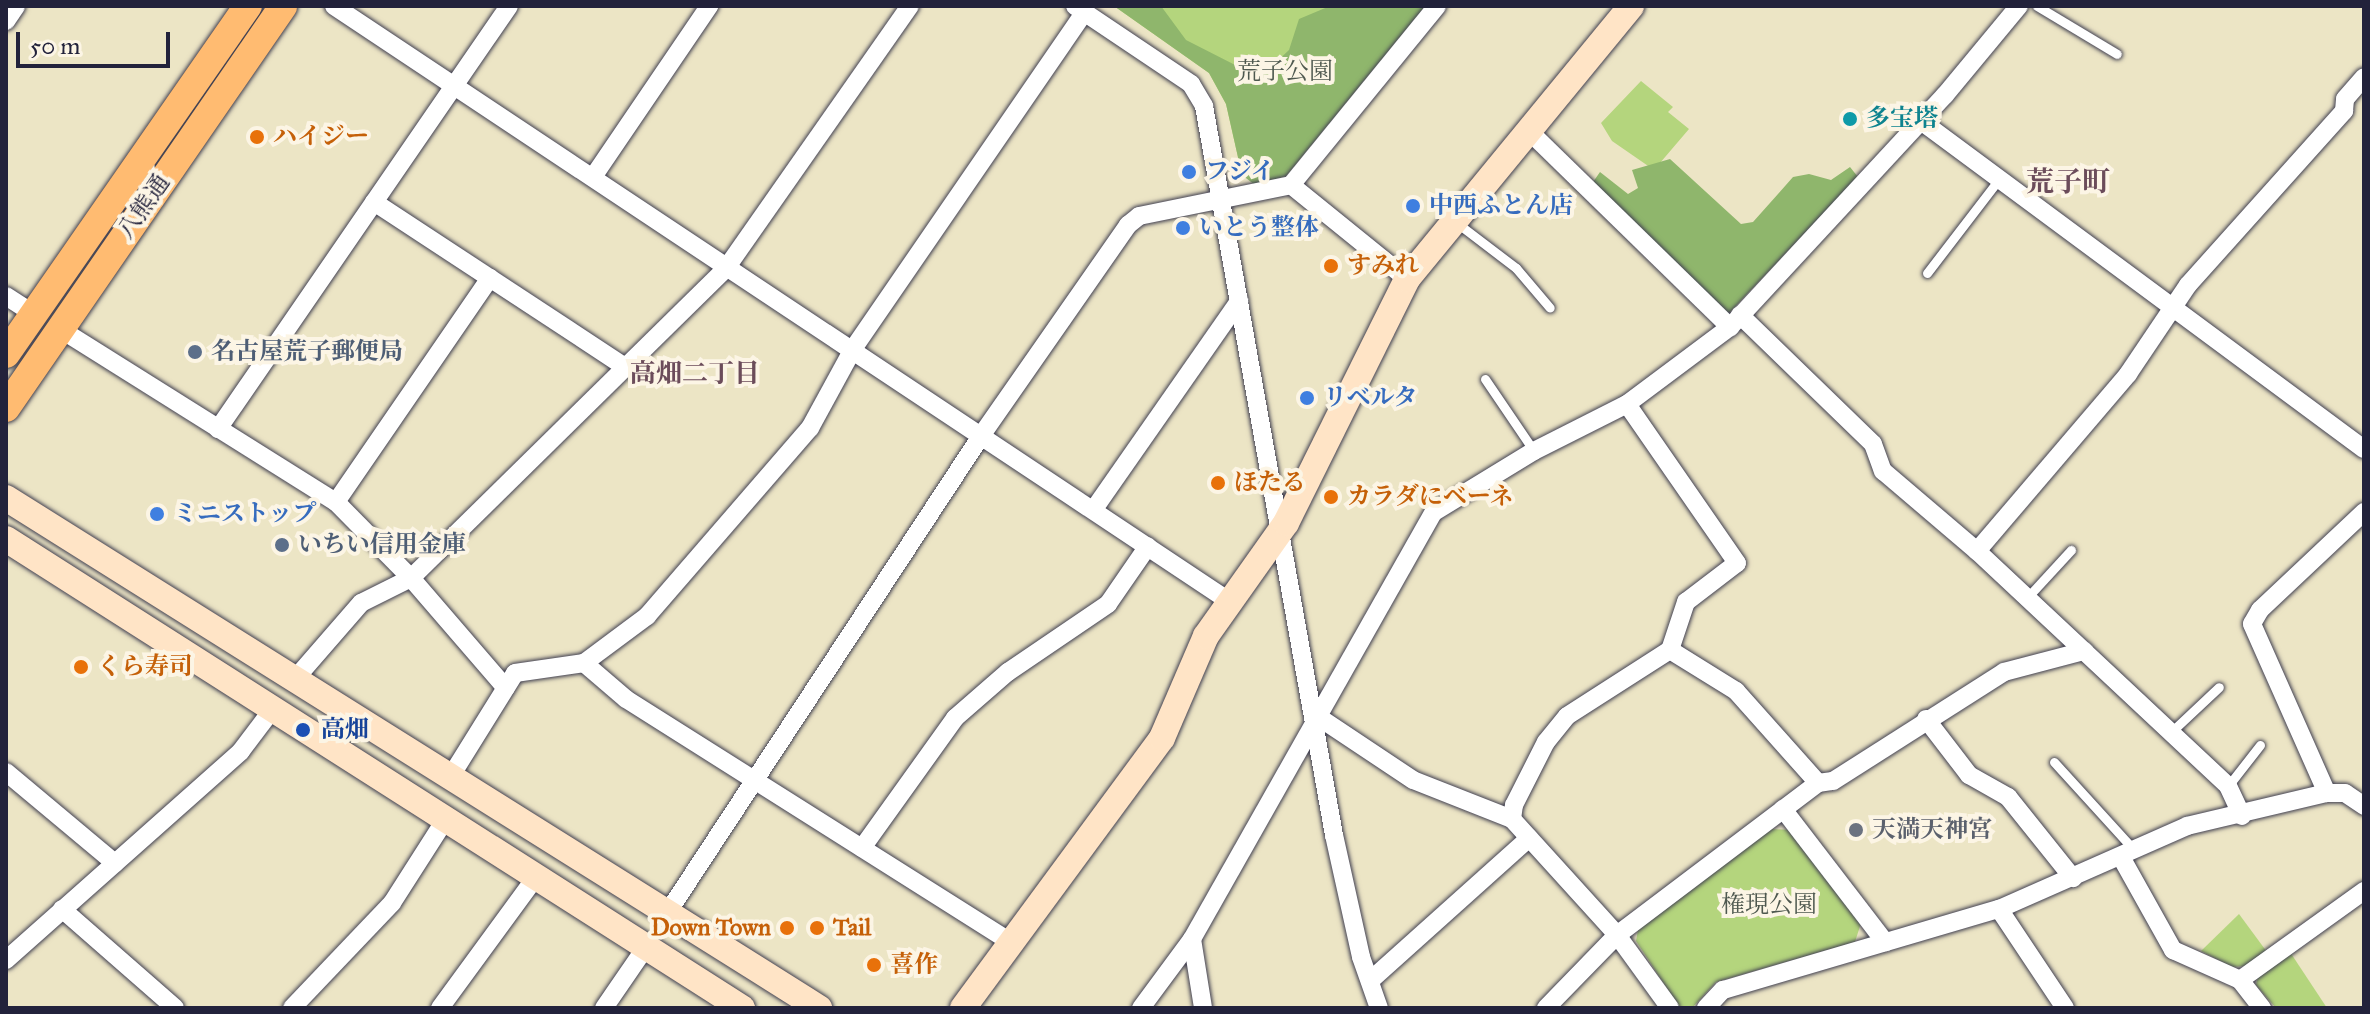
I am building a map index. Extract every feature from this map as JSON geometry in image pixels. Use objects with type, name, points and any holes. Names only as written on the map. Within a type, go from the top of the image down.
[{"type":"main road","name":"八熊通","points":[[6,354],[248,6]]},
{"type":"main road","name":"八熊通","points":[[6,408],[283,6]]},
{"type":"street","points":[[6,21],[16,6]]},
{"type":"street","points":[[334,6],[983,433],[1229,601]]},
{"type":"street","points":[[218,429],[509,6]]},
{"type":"street","points":[[593,177],[709,6]]},
{"type":"street","points":[[295,679],[361,603],[411,578],[727,267],[910,6]]},
{"type":"street","points":[[668,912],[983,433],[1128,225],[1139,216],[1291,185],[1437,6]]},
{"type":"street","points":[[963,1008],[1162,738],[1206,636],[1278,534],[1407,279],[1631,6]]},
{"type":"street","points":[[1141,1008],[1192,939],[1434,512],[1534,451],[1627,404],[1735,321],[1921,121],[2019,6]]},
{"type":"street","points":[[451,776],[515,673],[584,663],[647,616],[810,428],[853,349],[1080,9],[1191,84],[1204,106],[1278,534],[1361,957],[1372,979],[1379,1008]]},
{"type":"street","points":[[1977,551],[2176,309],[2188,285],[2344,111],[2345,99],[2364,77]]},
{"type":"street","points":[[1921,121],[2364,449]]},
{"type":"street","points":[[1529,131],[1873,444],[1883,471],[1977,551],[2025,600],[2228,786],[2242,816]]},
{"type":"street","points":[[1291,185],[1407,279]]},
{"type":"street","points":[[374,202],[624,366]]},
{"type":"street","points":[[336,502],[490,278]]},
{"type":"street","points":[[6,296],[34,314]]},
{"type":"street","points":[[1094,509],[1239,301]]},
{"type":"street","points":[[60,329],[336,502],[411,578],[506,688]]},
{"type":"street","points":[[1512,819],[1514,805],[1546,742],[1567,716],[1670,650],[1686,602],[1737,563],[1627,404]]},
{"type":"street","points":[[6,498],[819,1008]]},
{"type":"street","points":[[2327,793],[2252,624],[2260,610],[2364,512]]},
{"type":"street","points":[[6,539],[742,1008]]},
{"type":"street","points":[[862,848],[955,718],[1008,672],[1108,604],[1148,546]]},
{"type":"street","points":[[1670,650],[1736,691],[1818,783]]},
{"type":"street","points":[[1546,1008],[1617,935],[1818,783],[1833,781],[2004,672],[2084,651]]},
{"type":"street","points":[[584,663],[626,699],[1012,943]]},
{"type":"street","points":[[7,957],[241,751],[272,710]]},
{"type":"street","points":[[1926,719],[1969,775],[2008,797],[2073,878]]},
{"type":"street","points":[[1315,720],[1413,780],[1512,819],[1617,935],[1670,1008]]},
{"type":"street","points":[[6,772],[115,863]]},
{"type":"street","points":[[1706,1008],[1723,990],[1999,909],[2187,826],[2242,816],[2327,793],[2345,793],[2363,802]]},
{"type":"street","points":[[1783,809],[1885,942]]},
{"type":"street","points":[[292,1008],[392,903],[445,820]]},
{"type":"street","points":[[1372,979],[1529,838]]},
{"type":"street","points":[[2128,854],[2173,950],[2240,980],[2262,1008]]},
{"type":"street","points":[[440,1008],[536,877]]},
{"type":"street","points":[[2240,980],[2364,891]]},
{"type":"street","points":[[62,909],[175,1008]]},
{"type":"street","points":[[1999,909],[2065,1008]]},
{"type":"street","points":[[1192,939],[1203,1008]]},
{"type":"street","points":[[604,1008],[646,947]]},
{"type":"lane","points":[[2037,6],[2117,54]]},
{"type":"lane","points":[[1927,273],[1999,179]]},
{"type":"lane","points":[[1454,221],[1516,268],[1550,308]]},
{"type":"lane","points":[[1485,379],[1534,451]]},
{"type":"lane","points":[[2025,600],[2071,550]]},
{"type":"lane","points":[[2170,733],[2219,687]]},
{"type":"lane","points":[[2228,786],[2260,745]]},
{"type":"lane","points":[[2054,762],[2128,854]]},
{"type":"green space","name":"荒子公園","points":[[1114,6],[1425,6],[1286,176],[1242,175],[1226,104],[1209,73]]},
{"type":"green space","name":"荒子公園","points":[[1114,6],[1161,6],[1186,40],[1241,68],[1271,67],[1289,50],[1299,19],[1330,6],[1425,6],[1286,176],[1255,185],[1242,175],[1226,104],[1209,73]]},
{"type":"green space","points":[[1641,81],[1673,107],[1668,112],[1689,129],[1654,170],[1612,141],[1601,123]]},
{"type":"green space","points":[[1670,159],[1741,224],[1753,222],[1793,177],[1809,174],[1831,180],[1850,167],[1858,177],[1728,314],[1593,182],[1600,172],[1628,194],[1638,188],[1632,170]]},
{"type":"green space","name":"権現公園","points":[[1771,829],[1791,830],[1861,923],[1855,942],[1716,982],[1692,1008],[1680,1008],[1636,941],[1638,930]]},
{"type":"green space","points":[[2239,914],[2267,952],[2247,966],[2232,967],[2201,951]]},
{"type":"green space","points":[[2290,952],[2327,1008],[2276,1008],[2256,985],[2258,976]]},
{"type":"place","name":"多宝塔","points":[[1850,119]]},
{"type":"place","name":"ハイジー","points":[[257,137]]},
{"type":"place","name":"フジイ","points":[[1189,172]]},
{"type":"place","name":"中西ふとん店","points":[[1413,206]]},
{"type":"place","name":"いとう整体","points":[[1183,228]]},
{"type":"place","name":"すみれ","points":[[1331,266]]},
{"type":"place","name":"名古屋荒子郵便局","points":[[195,352]]},
{"type":"place","name":"リベルタ","points":[[1307,398]]},
{"type":"place","name":"ほたる","points":[[1218,483]]},
{"type":"place","name":"カラダにベーネ","points":[[1331,497]]},
{"type":"place","name":"ミニストップ","points":[[157,514]]},
{"type":"place","name":"いちい信用金庫","points":[[282,545]]},
{"type":"place","name":"くら寿司","points":[[81,667]]},
{"type":"place","name":"高畑","points":[[303,730]]},
{"type":"place","name":"天満天神宮","points":[[1856,830]]},
{"type":"place","name":"Down Town","points":[[787,928]]},
{"type":"place","name":"Tail","points":[[817,928]]},
{"type":"place","name":"喜作","points":[[874,965]]},
{"type":"district","name":"荒子町","points":[[2068,182]]},
{"type":"district","name":"高畑二丁目","points":[[695,374]]}]
